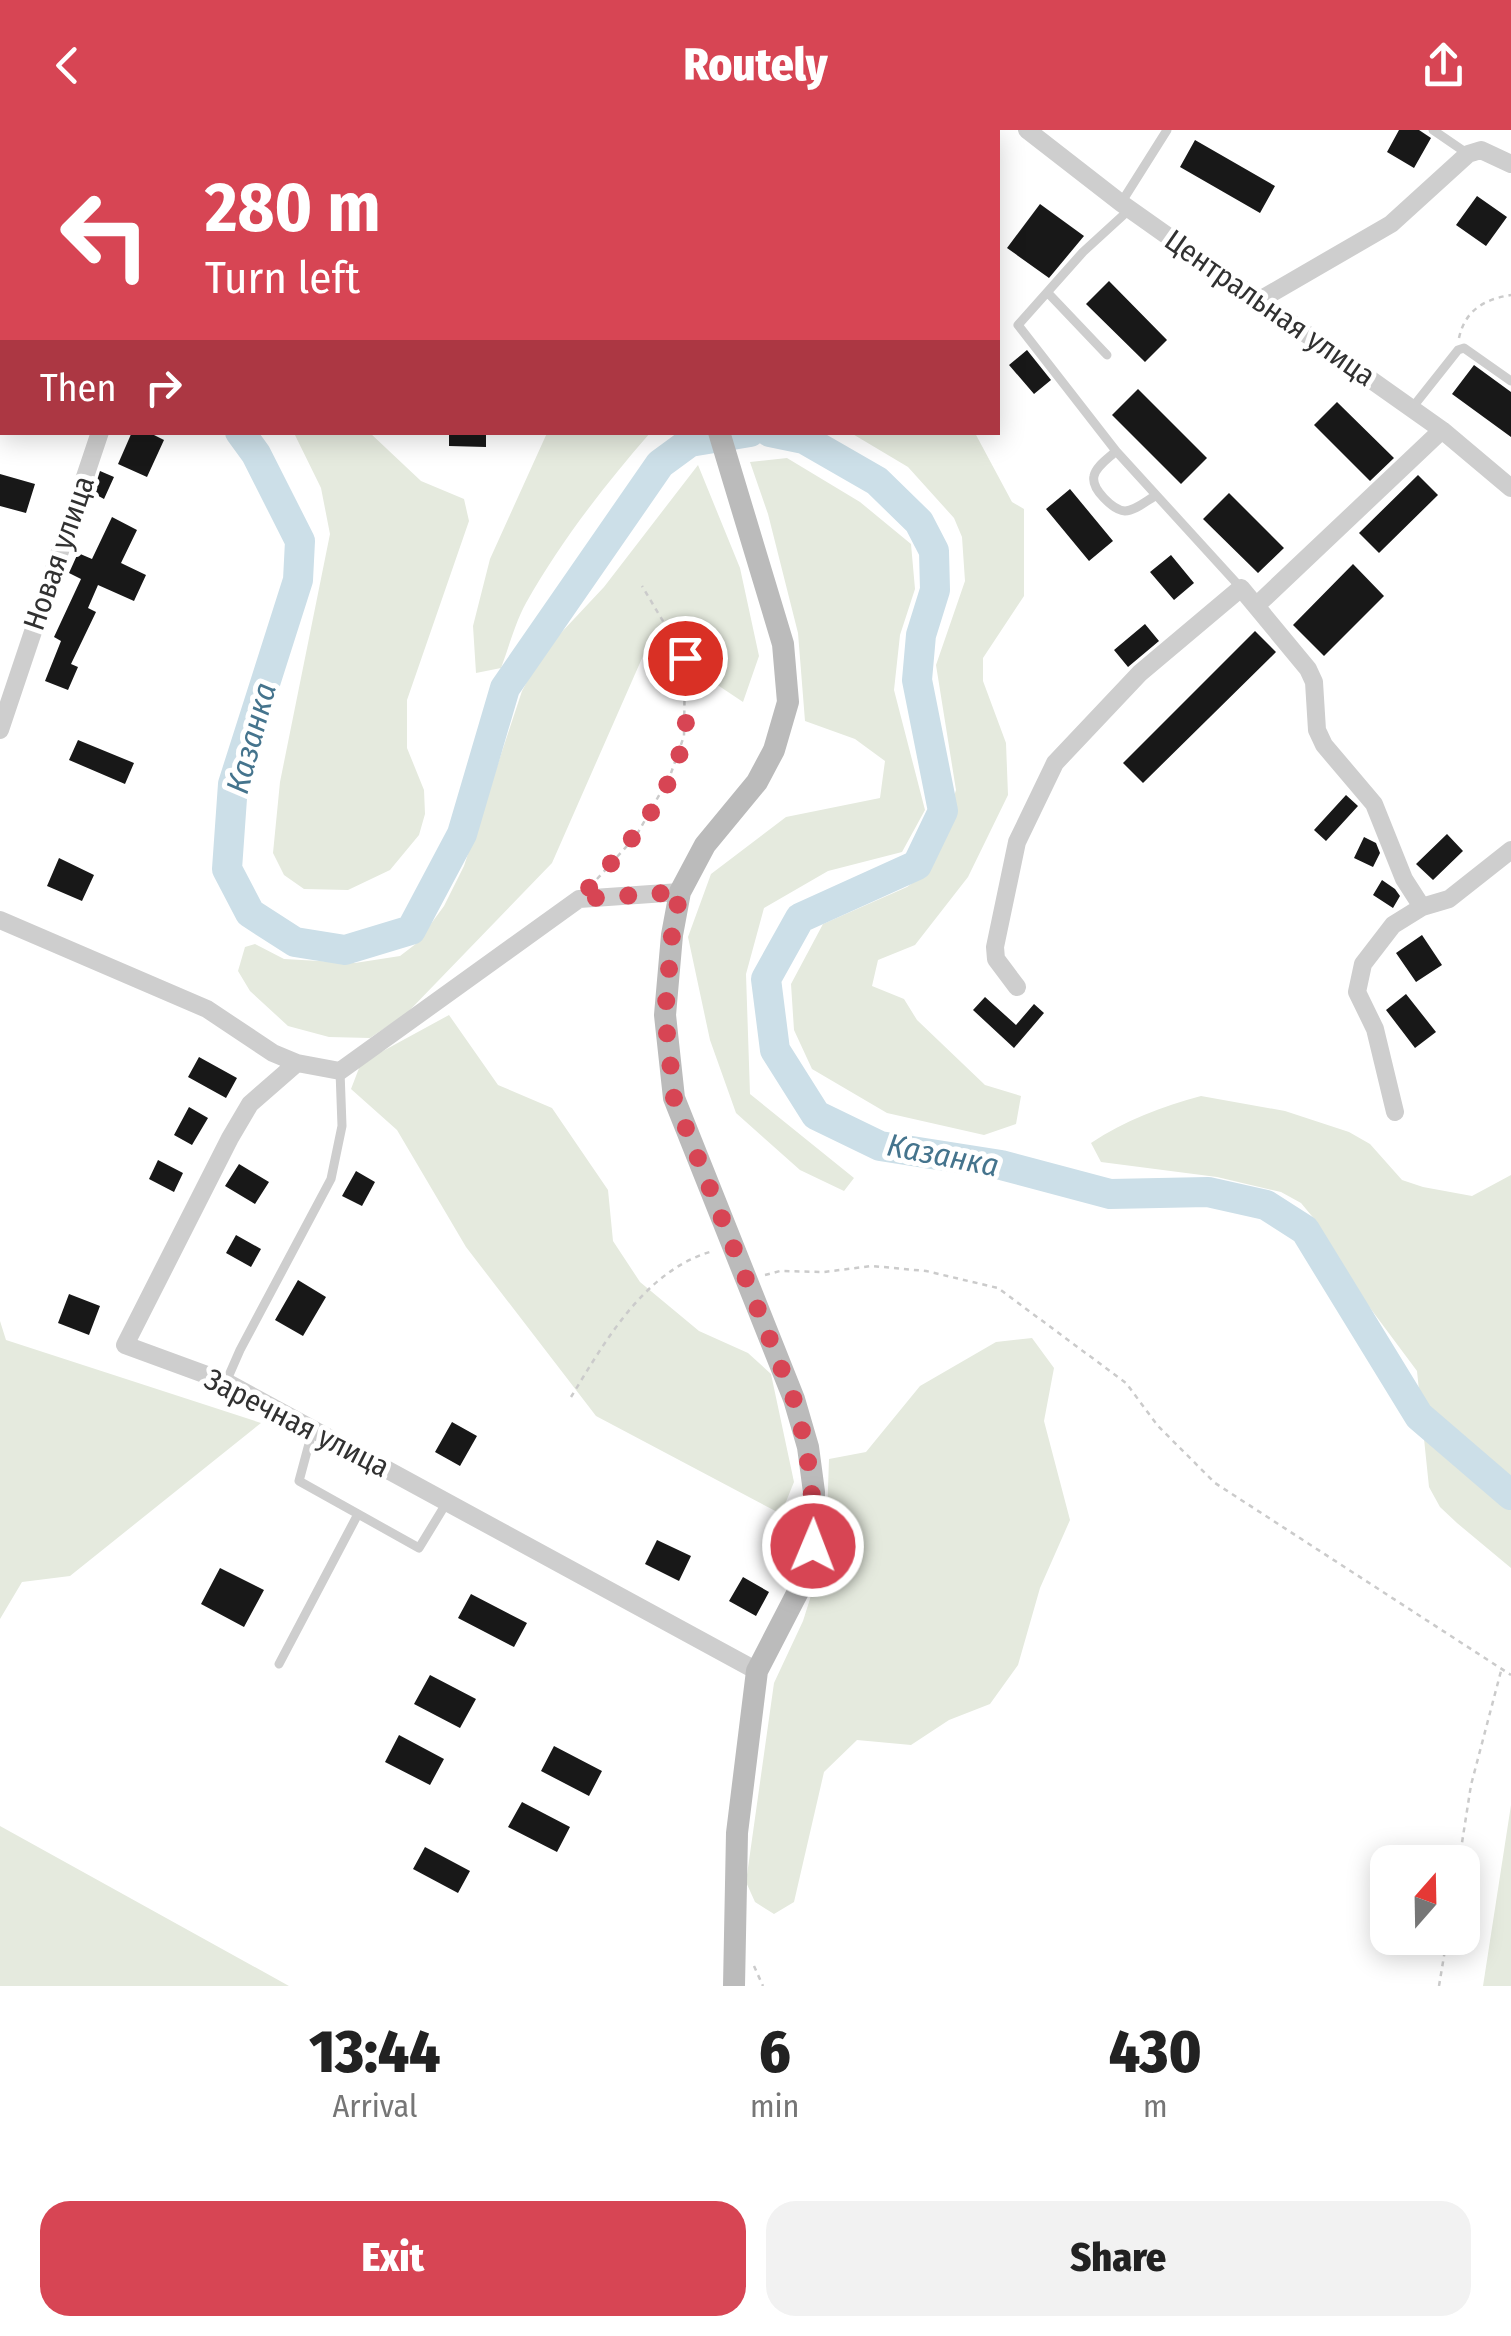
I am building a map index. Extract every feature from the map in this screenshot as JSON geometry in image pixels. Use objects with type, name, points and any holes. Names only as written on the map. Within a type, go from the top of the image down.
[{"type":"street","name":"Центральная улица","points":[[1027,130],[1125,206],[1442,430],[1511,488]]},
{"type":"street","points":[[1258,301],[1391,224],[1468,154],[1480,150],[1511,164]]},
{"type":"street","points":[[1256,606],[1442,430]]},
{"type":"street","name":"Новая улица","points":[[0,730],[99,435]]},
{"type":"street","points":[[721,435],[783,644],[788,702],[774,750],[757,782],[705,845],[680,892],[665,1015],[674,1098],[794,1400],[808,1447],[814,1492],[813,1546],[803,1582],[757,1671],[737,1834],[734,1986]]},
{"type":"street","points":[[1017,987],[996,960],[995,947],[1017,842],[1047,776],[1070,745],[1140,673],[1241,588],[1308,669],[1314,682],[1317,730],[1324,745],[1374,804],[1404,878],[1422,906]]},
{"type":"street","points":[[1395,1112],[1374,1029],[1357,992],[1363,964],[1393,926],[1422,906],[1449,899],[1511,850]]},
{"type":"street","points":[[0,920],[207,1009],[273,1053],[297,1064],[340,1072],[579,899],[680,892]]},
{"type":"street","name":"Заречная улица","points":[[297,1064],[250,1104],[125,1344],[226,1382],[757,1671]]},
{"type":"lane","points":[[1167,130],[1125,206],[1018,326],[1154,496],[1241,588]]},
{"type":"lane","points":[[1433,130],[1468,154]]},
{"type":"lane","points":[[1048,293],[1107,355]]},
{"type":"lane","points":[[1411,408],[1458,350],[1470,351],[1511,380]]},
{"type":"lane","points":[[1116,451],[1096,471],[1095,486],[1112,506],[1122,511],[1132,510],[1154,496]]},
{"type":"lane","points":[[226,1382],[331,1179],[342,1126],[340,1072]]},
{"type":"lane","points":[[313,1429],[299,1481],[419,1548],[446,1502]]},
{"type":"lane","points":[[278,1664],[358,1514]]},
{"type":"path","points":[[1458,350],[1460,330],[1478,306],[1486,299],[1511,296]]},
{"type":"path","points":[[579,899],[636,836],[670,776],[684,736],[685,658],[642,586]]},
{"type":"path","points":[[571,1397],[604,1343],[660,1276],[687,1259],[734,1246]]},
{"type":"path","points":[[748,1280],[780,1271],[824,1272],[872,1266],[926,1271],[998,1288],[1126,1383],[1158,1426],[1214,1483],[1511,1676]]},
{"type":"path","points":[[1461,1845],[1471,1785],[1502,1670]]},
{"type":"path","points":[[1439,1986],[1444,1955]]},
{"type":"shaded area","points":[[295,435],[372,435],[421,481],[464,499],[469,521],[407,700],[407,748],[424,790],[425,814],[419,835],[390,870],[348,890],[304,889],[284,875],[273,853],[280,782],[330,534],[321,488]]},
{"type":"shaded area","points":[[546,435],[648,435],[584,515],[539,580],[501,668],[476,673],[473,626],[490,559]]},
{"type":"shaded area","points":[[854,435],[976,435],[1012,502],[1024,509],[1024,596],[983,658],[983,681],[1006,743],[1008,795],[968,877],[915,945],[878,960],[872,986],[904,999],[917,1020],[985,1085],[1021,1096],[1016,1124],[984,1135],[887,1113],[812,1069],[794,1030],[791,984],[823,924],[907,887],[926,873],[956,790],[936,665],[965,581],[962,537],[954,518],[908,467]]},
{"type":"shaded area","points":[[787,458],[860,502],[911,544],[915,589],[900,635],[894,690],[925,810],[902,852],[828,871],[764,908],[746,974],[750,1094],[854,1178],[844,1191],[800,1170],[736,1113],[710,1040],[688,937],[711,874],[786,817],[880,798],[885,761],[855,739],[805,721],[798,633],[768,514],[750,462]]},
{"type":"shaded area","points":[[698,465],[740,568],[759,656],[743,702],[650,640],[552,863],[407,1013],[370,1038],[329,1037],[288,1026],[250,991],[238,971],[245,947],[255,944],[284,959],[355,963],[400,956],[417,943],[444,906],[464,866],[522,691],[543,652],[604,587]]},
{"type":"shaded area","points":[[449,1015],[498,1085],[552,1108],[608,1190],[613,1241],[640,1282],[699,1331],[748,1353],[771,1374],[794,1482],[781,1514],[596,1416],[466,1247],[397,1130],[351,1089],[361,1063]]},
{"type":"shaded area","points":[[1201,1096],[1285,1111],[1349,1132],[1370,1144],[1402,1180],[1423,1187],[1472,1196],[1511,1175],[1511,1568],[1440,1507],[1429,1487],[1417,1371],[1350,1281],[1316,1221],[1301,1203],[1281,1192],[1217,1177],[1101,1162],[1091,1143],[1144,1115]]},
{"type":"shaded area","points":[[0,1321],[6,1340],[261,1423],[70,1576],[22,1582],[0,1619]]},
{"type":"shaded area","points":[[1032,1338],[1054,1368],[1044,1421],[1070,1520],[1040,1588],[1018,1665],[990,1704],[949,1720],[911,1745],[857,1740],[824,1772],[794,1902],[774,1914],[755,1902],[746,1882],[774,1683],[803,1621],[826,1548],[829,1459],[866,1452],[920,1386],[996,1342]]},
{"type":"shaded area","points":[[1511,1805],[1511,1986],[1483,1986]]},
{"type":"shaded area","points":[[0,1826],[289,1986],[0,1986]]},
{"type":"building","points":[[1399,130],[1419,130],[1431,138],[1414,168],[1387,152]]},
{"type":"building","points":[[1195,140],[1275,186],[1260,213],[1180,167]]},
{"type":"building","points":[[1477,196],[1507,217],[1486,246],[1456,225]]},
{"type":"building","points":[[1040,204],[1084,236],[1049,278],[1007,248]]},
{"type":"building","points":[[1109,281],[1167,340],[1145,362],[1086,304]]},
{"type":"building","points":[[1027,350],[1051,380],[1034,394],[1009,365]]},
{"type":"building","points":[[1474,365],[1511,392],[1511,437],[1452,394]]},
{"type":"building","points":[[1138,389],[1207,458],[1181,484],[1112,415]]},
{"type":"building","points":[[1337,402],[1394,458],[1370,481],[1314,425]]},
{"type":"building","points":[[131,435],[154,435],[164,440],[147,477],[118,464]]},
{"type":"building","points":[[449,435],[486,435],[486,447],[449,446]]},
{"type":"building","points":[[100,471],[114,477],[104,499],[93,493]]},
{"type":"building","points":[[0,474],[35,484],[26,513],[0,506]]},
{"type":"building","points":[[1418,475],[1438,495],[1379,553],[1359,533]]},
{"type":"building","points":[[1070,489],[1113,541],[1089,561],[1046,509]]},
{"type":"building","points":[[1229,493],[1284,548],[1258,573],[1203,519]]},
{"type":"building","points":[[112,517],[137,530],[121,563],[146,575],[134,601],[98,585],[88,608],[96,612],[71,664],[78,667],[68,690],[45,681],[61,641],[54,637],[81,579],[69,573],[78,553],[92,559]]},
{"type":"building","points":[[1171,555],[1194,583],[1174,600],[1150,572]]},
{"type":"building","points":[[1353,564],[1384,596],[1324,656],[1293,625]]},
{"type":"building","points":[[1145,624],[1159,641],[1128,667],[1114,650]]},
{"type":"building","points":[[1255,631],[1276,652],[1143,783],[1123,763]]},
{"type":"building","points":[[78,740],[134,763],[125,784],[69,760]]},
{"type":"building","points":[[1346,795],[1358,806],[1326,841],[1314,830]]},
{"type":"building","points":[[1447,834],[1463,851],[1433,880],[1416,864]]},
{"type":"building","points":[[1364,837],[1376,843],[1380,853],[1373,867],[1354,858]]},
{"type":"building","points":[[59,858],[94,875],[82,901],[47,886]]},
{"type":"building","points":[[1382,880],[1400,896],[1393,908],[1373,895]]},
{"type":"building","points":[[1422,935],[1442,965],[1416,982],[1396,953]]},
{"type":"building","points":[[1406,994],[1436,1032],[1415,1048],[1386,1010]]},
{"type":"building","points":[[985,997],[1016,1025],[1034,1004],[1044,1013],[1014,1048],[973,1010]]},
{"type":"building","points":[[199,1057],[237,1078],[226,1098],[188,1077]]},
{"type":"building","points":[[189,1107],[208,1118],[192,1145],[174,1135]]},
{"type":"building","points":[[158,1160],[183,1173],[174,1192],[149,1179]]},
{"type":"building","points":[[239,1164],[269,1182],[255,1204],[225,1186]]},
{"type":"building","points":[[356,1171],[375,1182],[362,1206],[342,1196]]},
{"type":"building","points":[[236,1235],[261,1249],[251,1267],[226,1253]]},
{"type":"building","points":[[298,1280],[326,1297],[303,1336],[275,1320]]},
{"type":"building","points":[[69,1294],[100,1306],[89,1335],[58,1323]]},
{"type":"building","points":[[452,1422],[477,1436],[460,1466],[435,1452]]},
{"type":"building","points":[[657,1540],[691,1556],[679,1581],[645,1564]]},
{"type":"building","points":[[220,1568],[264,1590],[244,1627],[201,1604]]},
{"type":"building","points":[[743,1577],[769,1592],[756,1616],[729,1601]]},
{"type":"building","points":[[471,1594],[527,1623],[514,1647],[458,1618]]},
{"type":"building","points":[[430,1675],[476,1699],[460,1728],[414,1704]]},
{"type":"building","points":[[399,1735],[444,1759],[430,1785],[385,1762]]},
{"type":"building","points":[[554,1746],[602,1771],[589,1796],[541,1771]]},
{"type":"building","points":[[522,1802],[570,1827],[557,1852],[508,1827]]},
{"type":"building","points":[[425,1847],[470,1871],[458,1893],[413,1869]]},
{"type":"waterway","name":"Казанка","points":[[242,435],[256,454],[300,541],[298,580],[233,784],[227,869],[250,913],[295,942],[345,950],[411,930],[462,834],[505,688],[660,464],[690,442],[732,435]]},
{"type":"waterway","name":"Казанка","points":[[785,435],[804,439],[877,481],[919,522],[934,551],[935,590],[921,635],[917,680],[943,811],[917,865],[800,918],[766,979],[775,1050],[816,1115],[880,1146],[1001,1165],[1110,1194],[1208,1192],[1266,1205],[1305,1230],[1419,1416],[1511,1495]]},
{"type":"route","points":[[685,658],[684,736],[670,776],[636,836],[579,899],[680,892],[665,1015],[674,1098],[794,1400],[808,1447],[814,1492],[813,1546]]}]
